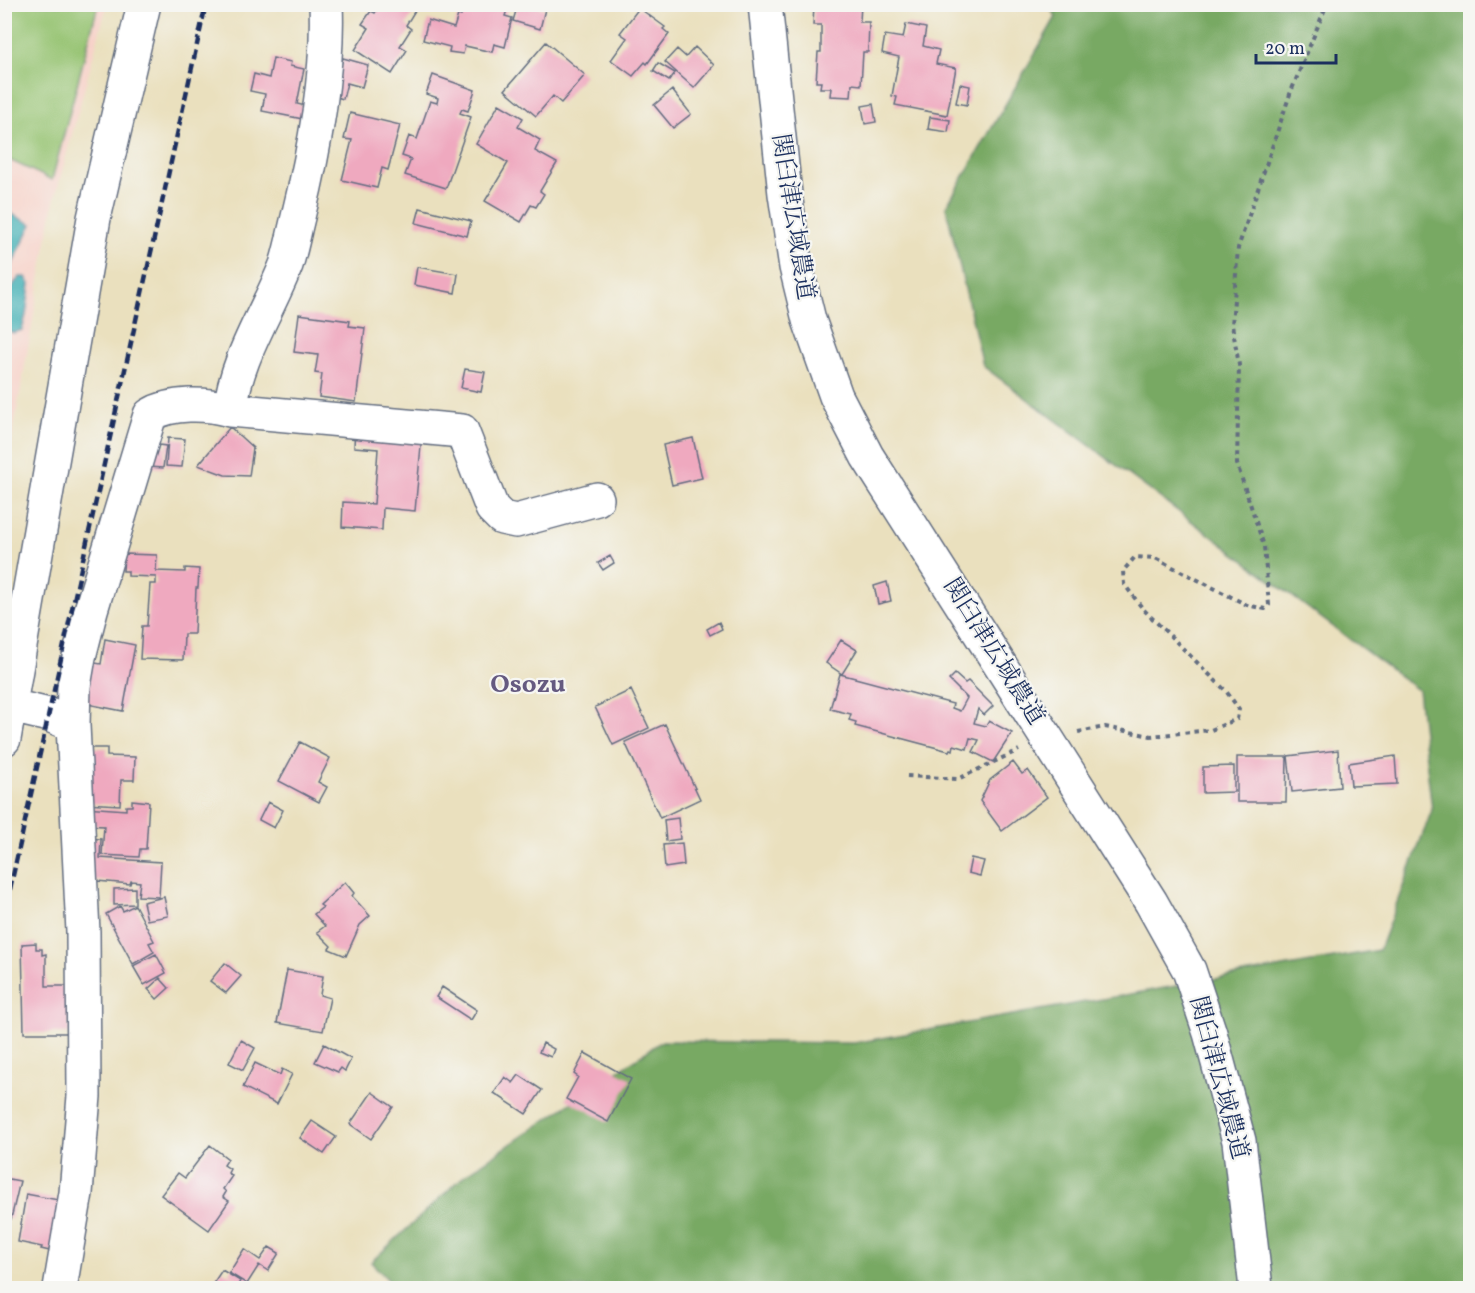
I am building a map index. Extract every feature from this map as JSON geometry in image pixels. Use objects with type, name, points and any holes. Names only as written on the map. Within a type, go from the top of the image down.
[{"type":"street","points":[[4,739],[94,218],[125,77],[144,4]]},
{"type":"street","points":[[230,410],[232,392],[256,328],[287,262],[307,182],[320,102],[326,4]]},
{"type":"street","name":"関臼津広域農道","points":[[765,4],[785,194],[796,267],[809,320],[836,396],[867,456],[1151,902],[1189,970],[1239,1141],[1256,1288]]},
{"type":"street","points":[[60,1288],[76,1193],[84,1096],[83,932],[73,725],[74,686],[79,657],[150,415],[165,408],[214,405],[230,410],[462,431],[492,508],[502,518],[516,520],[597,499]]},
{"type":"street","points":[[11,706],[49,715],[73,725]]},
{"type":"path","points":[[907,776],[958,780],[1047,737],[1105,727],[1151,736],[1211,730],[1237,719],[1239,709],[1226,691],[1143,609],[1124,584],[1123,571],[1135,556],[1155,558],[1247,605],[1265,609],[1269,605],[1264,546],[1237,464],[1239,365],[1232,325],[1238,248],[1290,94],[1327,4]]},
{"type":"shaded area","points":[[5,5],[107,5],[54,201],[5,478]]},
{"type":"green space","points":[[5,4],[98,5],[52,180],[5,158]]},
{"type":"green space","points":[[1048,5],[1470,5],[1470,1288],[396,1288],[371,1262],[465,1175],[662,1041],[854,1043],[1379,950],[1432,810],[1418,690],[983,366],[946,207],[1056,17]]},
{"type":"water","points":[[5,211],[32,224],[5,279]]},
{"type":"water","points":[[20,277],[26,277],[30,284],[22,330],[14,333],[5,330],[5,309],[8,295]]},
{"type":"building","points":[[380,4],[419,4],[406,25],[411,29],[400,46],[407,50],[392,74],[355,50],[369,28],[362,24],[371,11],[375,13]]},
{"type":"building","points":[[464,4],[509,4],[505,16],[512,18],[505,47],[494,44],[492,52],[465,46],[463,54],[449,52],[450,47],[423,40],[428,20],[454,28],[458,15],[461,16]]},
{"type":"building","points":[[518,4],[529,4],[545,9],[540,29],[513,21]]},
{"type":"building","points":[[814,4],[861,4],[860,22],[869,22],[868,52],[863,52],[861,85],[852,84],[851,97],[830,96],[831,88],[820,88],[821,82],[816,82],[818,52],[821,52],[821,25],[813,25]]},
{"type":"building","points":[[639,8],[665,27],[663,29],[669,34],[647,64],[645,62],[633,76],[611,60],[627,38],[620,33]]},
{"type":"building","points":[[906,24],[926,28],[923,46],[939,50],[936,64],[956,68],[947,115],[895,105],[897,97],[892,96],[899,57],[882,53],[885,35],[903,38]]},
{"type":"building","points":[[546,42],[585,75],[561,103],[553,96],[536,116],[505,90]]},
{"type":"building","points":[[695,47],[714,65],[694,88],[665,62],[677,49],[686,57]]},
{"type":"building","points":[[273,58],[291,62],[290,66],[304,69],[297,104],[310,107],[308,120],[262,111],[265,94],[250,91],[254,74],[269,78]]},
{"type":"building","points":[[343,58],[368,65],[362,87],[347,83],[343,99],[328,94],[337,80]]},
{"type":"building","points":[[658,63],[675,73],[669,81],[653,71]]},
{"type":"building","points":[[433,75],[475,90],[468,111],[462,109],[460,113],[471,117],[446,188],[405,175],[411,159],[402,156],[409,136],[417,139],[430,101],[437,103],[438,98],[426,94]]},
{"type":"building","points":[[960,84],[970,86],[967,105],[956,103]]},
{"type":"building","points":[[672,90],[691,114],[673,128],[654,105]]},
{"type":"building","points":[[499,104],[523,118],[518,127],[540,140],[535,151],[557,163],[540,191],[544,194],[536,207],[531,205],[521,222],[485,201],[508,163],[476,144]]},
{"type":"building","points":[[873,104],[876,122],[865,124],[862,106]]},
{"type":"building","points":[[350,113],[400,125],[388,170],[382,168],[377,188],[342,180],[352,140],[344,139]]},
{"type":"building","points":[[930,117],[950,120],[948,132],[928,129]]},
{"type":"building","points":[[420,208],[471,221],[467,236],[416,223]]},
{"type":"building","points":[[417,267],[458,274],[455,293],[414,285]]},
{"type":"building","points":[[299,314],[350,321],[349,326],[365,328],[356,402],[319,397],[322,374],[315,373],[318,355],[294,352]]},
{"type":"building","points":[[465,369],[485,372],[481,392],[461,388]]},
{"type":"building","points":[[355,424],[422,435],[415,511],[383,508],[382,530],[342,527],[343,502],[374,504],[378,449],[354,447]]},
{"type":"building","points":[[230,427],[253,448],[249,476],[225,475],[198,465]]},
{"type":"building","points":[[168,438],[185,439],[182,467],[166,466]]},
{"type":"building","points":[[693,438],[702,478],[672,485],[663,445]]},
{"type":"building","points":[[151,444],[166,446],[163,468],[148,467]]},
{"type":"building","points":[[124,554],[157,555],[156,571],[185,572],[185,568],[199,569],[194,634],[184,634],[183,660],[140,659],[142,626],[147,626],[150,584],[156,584],[156,577],[128,576],[128,571],[123,571]]},
{"type":"building","points":[[610,556],[614,563],[603,570],[598,563]]},
{"type":"building","points":[[887,582],[891,601],[878,604],[874,586]]},
{"type":"building","points":[[719,622],[722,629],[710,635],[707,629]]},
{"type":"building","points":[[105,639],[135,645],[123,711],[82,703],[89,662],[101,664]]},
{"type":"building","points":[[841,640],[857,650],[842,674],[826,663]]},
{"type":"building","points":[[840,674],[953,704],[952,708],[960,711],[967,698],[949,680],[955,674],[965,683],[968,681],[993,706],[984,715],[978,709],[974,723],[986,726],[989,721],[1012,733],[993,762],[973,752],[979,740],[970,738],[967,749],[954,745],[953,750],[949,751],[855,726],[856,722],[849,720],[851,714],[830,709]]},
{"type":"building","points":[[631,690],[649,728],[613,745],[595,707]]},
{"type":"building","points":[[665,724],[700,799],[660,818],[625,742]]},
{"type":"building","points":[[300,742],[330,758],[318,782],[327,787],[319,802],[279,781]]},
{"type":"building","points":[[87,748],[107,748],[107,756],[135,757],[134,780],[121,780],[120,805],[85,803]]},
{"type":"building","points":[[1338,750],[1340,787],[1292,792],[1288,756]]},
{"type":"building","points":[[1395,756],[1397,784],[1351,786],[1349,763]]},
{"type":"building","points":[[1237,757],[1287,757],[1286,802],[1237,802]]},
{"type":"building","points":[[1013,762],[1022,774],[1028,770],[1047,797],[1002,831],[980,801],[990,780]]},
{"type":"building","points":[[1234,766],[1234,792],[1203,793],[1203,767]]},
{"type":"building","points":[[132,800],[149,802],[146,849],[140,849],[139,857],[102,855],[104,826],[84,825],[85,807],[126,810],[126,806],[132,806]]},
{"type":"building","points":[[268,802],[283,810],[274,828],[259,820]]},
{"type":"building","points":[[678,818],[680,839],[666,841],[664,820]]},
{"type":"building","points":[[87,838],[101,839],[100,858],[161,862],[159,897],[138,896],[140,882],[131,881],[130,884],[86,880]]},
{"type":"building","points":[[682,843],[684,865],[665,868],[663,845]]},
{"type":"building","points":[[971,858],[984,861],[980,876],[968,873]]},
{"type":"building","points":[[345,882],[354,893],[352,896],[370,916],[360,925],[346,956],[329,949],[331,946],[317,932],[325,926],[314,914],[323,907],[320,905]]},
{"type":"building","points":[[135,888],[135,904],[114,905],[114,889]]},
{"type":"building","points":[[164,897],[168,916],[147,920],[143,902]]},
{"type":"building","points":[[135,905],[154,941],[149,943],[154,952],[133,964],[106,914],[120,906],[123,911]]},
{"type":"building","points":[[36,943],[36,949],[42,949],[42,955],[46,954],[46,986],[69,986],[69,1033],[24,1033],[22,944]]},
{"type":"building","points":[[156,954],[166,973],[144,985],[133,966]]},
{"type":"building","points":[[225,963],[241,976],[226,993],[210,981]]},
{"type":"building","points":[[287,970],[323,976],[320,995],[330,998],[323,1031],[277,1023]]},
{"type":"building","points":[[160,978],[169,988],[157,999],[148,989]]},
{"type":"building","points":[[442,987],[477,1010],[471,1020],[436,997]]},
{"type":"building","points":[[241,1040],[255,1048],[243,1070],[229,1063]]},
{"type":"building","points":[[543,1043],[554,1049],[551,1057],[539,1052]]},
{"type":"building","points":[[324,1044],[351,1059],[345,1071],[341,1068],[338,1072],[315,1062]]},
{"type":"building","points":[[585,1053],[631,1079],[608,1122],[566,1099],[578,1077],[574,1074]]},
{"type":"building","points":[[255,1063],[280,1075],[282,1069],[292,1074],[277,1104],[243,1087]]},
{"type":"building","points":[[519,1075],[542,1090],[526,1114],[494,1093],[505,1077],[513,1083]]},
{"type":"building","points":[[372,1092],[393,1107],[371,1139],[350,1124]]},
{"type":"building","points":[[312,1121],[336,1137],[324,1154],[300,1138]]},
{"type":"building","points":[[210,1145],[228,1159],[224,1165],[230,1169],[228,1173],[232,1176],[223,1189],[226,1192],[223,1197],[229,1201],[209,1230],[161,1195],[178,1173],[185,1178]]},
{"type":"building","points":[[4,1178],[20,1181],[11,1219],[4,1217]]},
{"type":"building","points":[[26,1194],[64,1201],[54,1252],[18,1242]]},
{"type":"building","points":[[269,1247],[279,1253],[268,1271],[259,1265],[247,1284],[229,1273],[244,1249],[260,1260]]},
{"type":"building","points":[[222,1270],[240,1281],[238,1285],[244,1288],[210,1288]]},
{"type":"railway","points":[[4,916],[206,4]]},
{"type":"district","name":"Osozu","points":[[528,685]]}]
